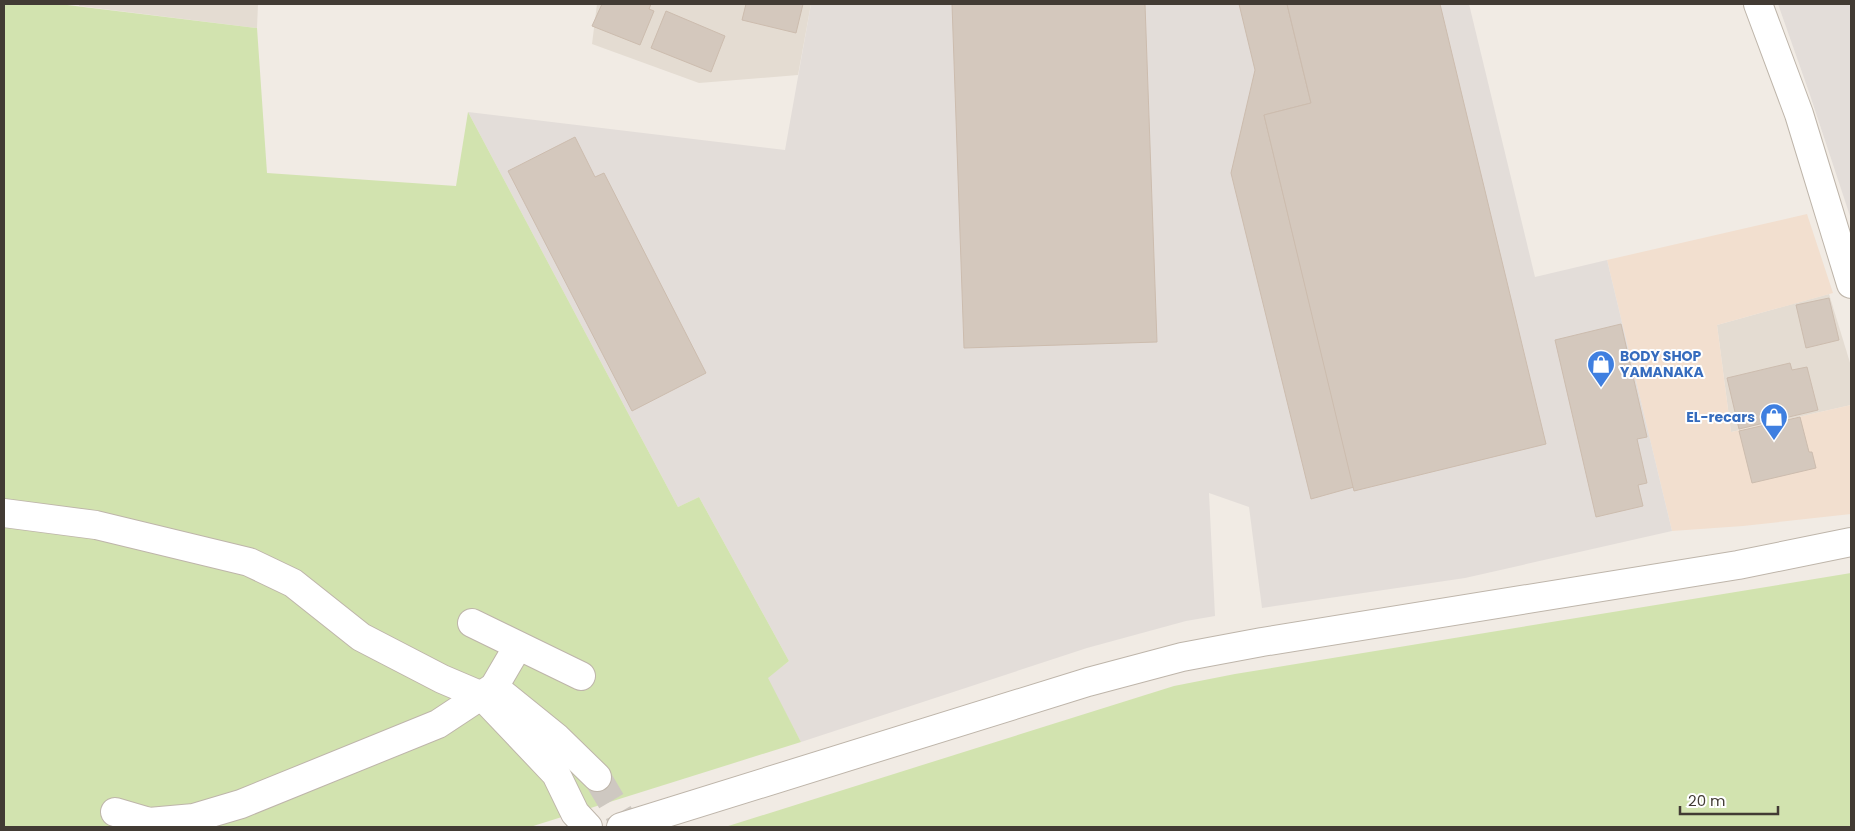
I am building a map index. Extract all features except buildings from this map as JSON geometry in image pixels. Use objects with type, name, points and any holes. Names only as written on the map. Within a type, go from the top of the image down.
[{"type":"street","points":[[1758,4],[1799,114],[1851,284]]},
{"type":"street","points":[[4,513],[96,525],[249,562],[293,583],[361,637],[442,679],[488,691],[557,738],[597,777]]},
{"type":"street","points":[[621,827],[1088,682],[1182,657],[1272,640],[1738,565],[1851,542]]},
{"type":"street","points":[[472,623],[581,676]]},
{"type":"street","points":[[115,812],[150,822],[194,818],[241,804],[438,724],[488,691],[518,646]]},
{"type":"street","points":[[488,691],[556,774],[575,813],[588,827]]},
{"type":"shaded area","points":[[80,4],[258,4],[257,28],[79,6]]},
{"type":"shaded area","points":[[597,4],[811,4],[798,75],[699,83],[592,44]]},
{"type":"shaded area","points":[[811,4],[1469,4],[1535,277],[1607,260],[1672,531],[1465,578],[1262,608],[1249,507],[1209,493],[1215,616],[1186,621],[1087,648],[801,742],[767,678],[789,661],[699,497],[678,507],[468,112],[785,150]]},
{"type":"shaded area","points":[[1778,4],[1851,4],[1851,219],[1809,92]]},
{"type":"shaded area","points":[[1807,214],[1833,293],[1717,325],[1731,432],[1851,405],[1851,514],[1743,526],[1672,531],[1607,260]]},
{"type":"shaded area","points":[[1829,294],[1851,366],[1851,405],[1731,432],[1717,325]]},
{"type":"green space","points":[[4,4],[59,4],[257,28],[267,173],[456,186],[468,112],[678,507],[699,497],[789,661],[768,678],[801,742],[530,827],[4,827]]},
{"type":"green space","points":[[1851,573],[1851,827],[725,827],[1174,686],[1235,674]]},
{"type":"tunnel","points":[[597,777],[619,814],[624,827]]},
{"type":"place","name":"BODY SHOP YAMANAKA","points":[[1601,388]]},
{"type":"place","name":"EL-recars","points":[[1774,441]]}]
